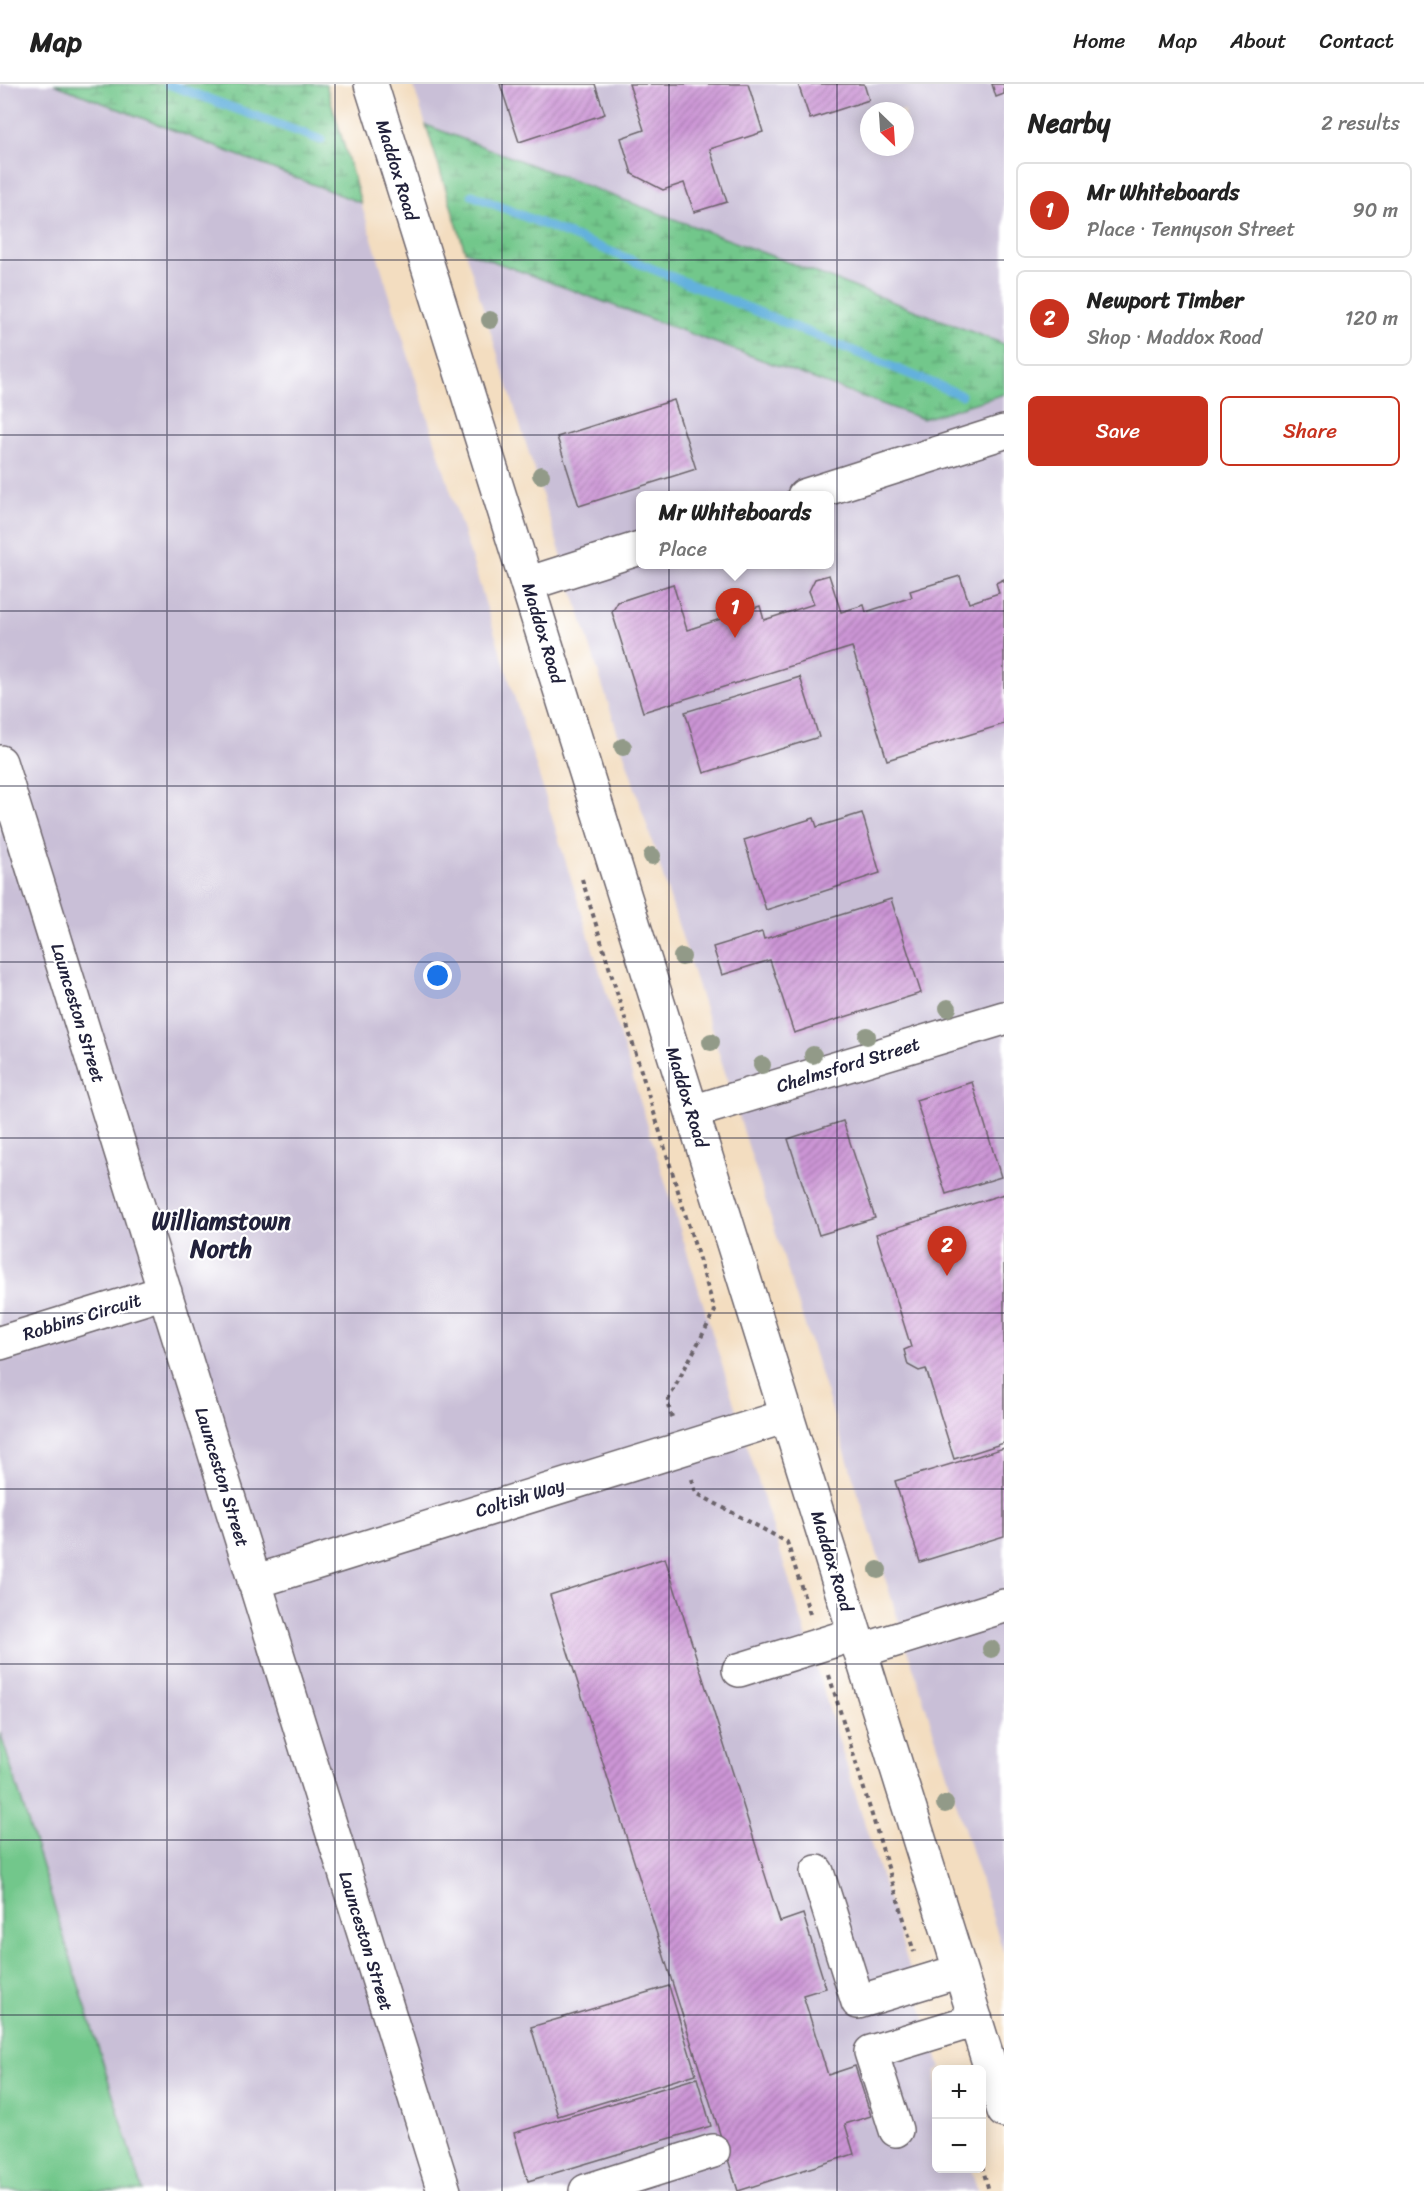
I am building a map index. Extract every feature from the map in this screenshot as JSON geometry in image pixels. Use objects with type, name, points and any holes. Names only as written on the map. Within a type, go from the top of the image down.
[{"type":"street","name":"Maddox Road","points":[[370,84],[1004,2110]]},
{"type":"street","points":[[817,491],[1004,432]]},
{"type":"street","points":[[527,584],[636,549]]},
{"type":"street","name":"Launceston Street","points":[[0,762],[444,2191]]},
{"type":"street","name":"Chelmsford Street","points":[[692,1112],[1004,1018]]},
{"type":"street","name":"Robbins Circuit","points":[[0,1343],[165,1292]]},
{"type":"street","name":"Coltish Way","points":[[254,1582],[787,1416]]},
{"type":"street","points":[[739,1670],[819,1645],[858,1642],[1004,1606]]},
{"type":"street","points":[[817,1872],[858,2002],[960,1971]]},
{"type":"street","points":[[896,2130],[871,2052],[976,2020]]},
{"type":"street","points":[[586,2191],[713,2151]]},
{"type":"path","points":[[579,868],[716,1311],[667,1402],[696,1493],[787,1542],[924,1982]]},
{"type":"path","points":[[983,2173],[989,2191]]},
{"type":"shaded area","points":[[0,84],[54,84],[361,203],[940,2065],[932,2065],[932,2173],[972,2173],[978,2191],[143,2191],[0,1732]]},
{"type":"shaded area","points":[[413,84],[1004,84],[1004,1954]]},
{"type":"green space","points":[[54,84],[326,84],[361,203]]},
{"type":"green space","points":[[426,125],[1004,344],[1004,394],[923,419],[465,251]]},
{"type":"green space","points":[[0,1732],[143,2191],[0,2191]]},
{"type":"building","points":[[500,84],[595,84],[605,114],[519,142]]},
{"type":"building","points":[[629,84],[748,84],[763,132],[710,149],[727,202],[694,212],[684,183],[663,190],[632,174],[621,138],[644,130]]},
{"type":"building","points":[[798,84],[864,84],[869,100],[810,119]]},
{"type":"building","points":[[992,84],[1004,84],[1004,94],[996,97]]},
{"type":"building","points":[[674,400],[696,469],[579,506],[557,437]]},
{"type":"building","points":[[829,575],[841,612],[864,605],[866,612],[912,597],[910,591],[960,576],[969,603],[999,593],[996,583],[1004,579],[1004,724],[887,760],[852,647],[643,712],[612,612],[618,602],[673,584],[687,630],[760,606],[764,620],[814,604],[809,591],[815,579]]},
{"type":"building","points":[[800,677],[819,737],[704,773],[685,712]]},
{"type":"building","points":[[862,813],[880,873],[766,910],[744,840],[814,818],[817,827]]},
{"type":"building","points":[[891,899],[921,993],[794,1033],[770,960],[722,975],[713,947],[762,932],[764,939]]},
{"type":"building","points":[[972,1082],[1001,1177],[946,1194],[916,1100]]},
{"type":"building","points":[[843,1121],[875,1218],[819,1235],[788,1139]]},
{"type":"building","points":[[1004,1194],[1004,1443],[954,1459],[926,1369],[919,1371],[908,1365],[904,1350],[911,1347],[876,1234]]},
{"type":"building","points":[[1004,1448],[1004,1536],[920,1562],[895,1481]]},
{"type":"building","points":[[665,1558],[780,1922],[803,1914],[826,1988],[803,1995],[828,2075],[855,2066],[871,2116],[845,2124],[854,2154],[738,2191],[550,1595]]},
{"type":"building","points":[[669,1986],[696,2074],[558,2116],[531,2027]]},
{"type":"building","points":[[697,2078],[711,2126],[528,2181],[514,2133]]},
{"type":"waterway","points":[[168,84],[321,140]]},
{"type":"waterway","points":[[472,195],[961,395]]},
{"type":"place","name":"Mr Whiteboards","points":[[735,638]]},
{"type":"place","name":"Newport Timber","points":[[947,1276]]},
{"type":"district","name":"Williamstown North","points":[[221,1235]]}]
